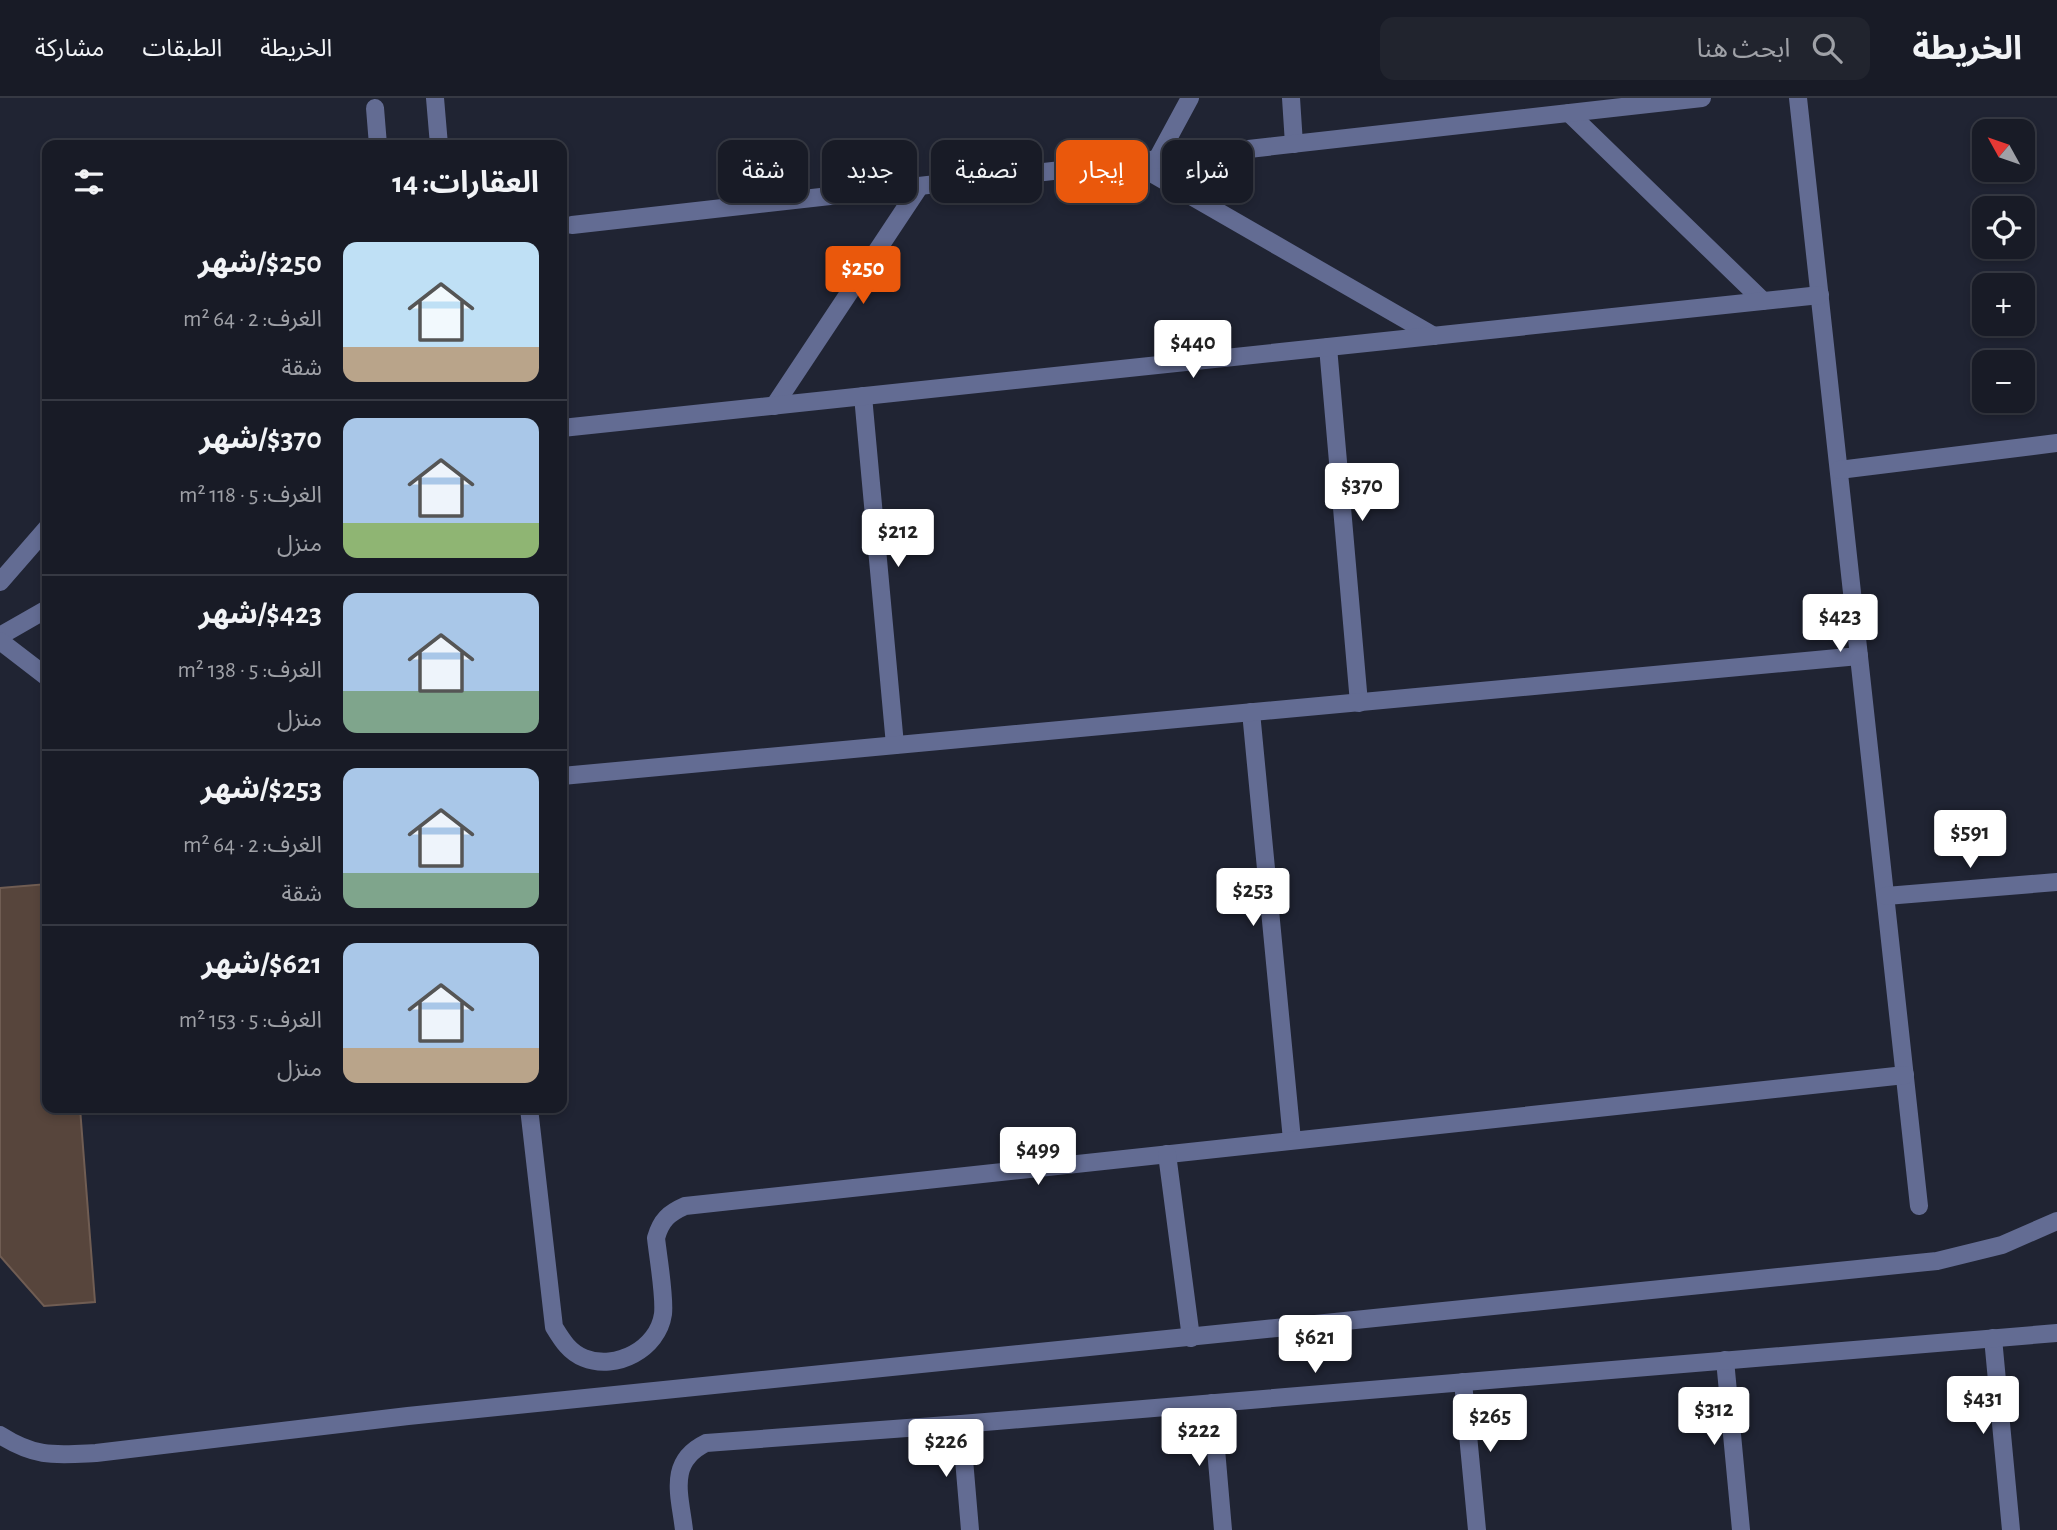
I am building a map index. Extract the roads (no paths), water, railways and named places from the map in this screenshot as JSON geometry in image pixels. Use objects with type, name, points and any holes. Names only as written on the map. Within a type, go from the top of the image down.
[{"type":"street","points":[[435,98],[439,140]]},
{"type":"street","points":[[1157,159],[1190,98]]},
{"type":"street","points":[[1291,98],[1294,144]]},
{"type":"street","points":[[1148,160],[1702,98]]},
{"type":"street","points":[[1798,98],[1919,1206]]},
{"type":"street","points":[[375,108],[378,140]]},
{"type":"street","points":[[1569,113],[1763,301]]},
{"type":"street","points":[[572,225],[1056,171]]},
{"type":"street","points":[[1148,171],[1434,336]]},
{"type":"street","points":[[775,405],[920,186]]},
{"type":"street","points":[[567,427],[1820,295]]},
{"type":"street","points":[[1328,347],[1359,702]]},
{"type":"street","points":[[863,396],[895,745]]},
{"type":"street","points":[[1839,470],[2057,443]]},
{"type":"street","points":[[0,582],[42,534]]},
{"type":"street","points":[[42,611],[0,638],[42,673]]},
{"type":"street","points":[[567,776],[1859,656]]},
{"type":"street","points":[[1251,712],[1292,1140]]},
{"type":"street","points":[[1885,896],[2057,882]]},
{"type":"street","points":[[530,1113],[554,1327],[565,1346],[584,1359],[609,1362],[635,1355],[651,1341],[663,1315],[656,1238],[665,1217],[685,1206],[1905,1075]]},
{"type":"street","points":[[1167,1154],[1191,1338]]},
{"type":"street","points":[[0,1435],[21,1448],[48,1455],[96,1453],[408,1416],[1937,1261],[2002,1245],[2057,1222]]},
{"type":"street","points":[[684,1530],[679,1475],[682,1462],[691,1450],[706,1443],[2057,1333]]},
{"type":"street","points":[[1993,1338],[2011,1530]]},
{"type":"street","points":[[1726,1360],[1741,1530]]},
{"type":"street","points":[[1463,1382],[1477,1530]]},
{"type":"street","points":[[1212,1403],[1223,1530]]},
{"type":"street","points":[[961,1424],[970,1530]]}]
